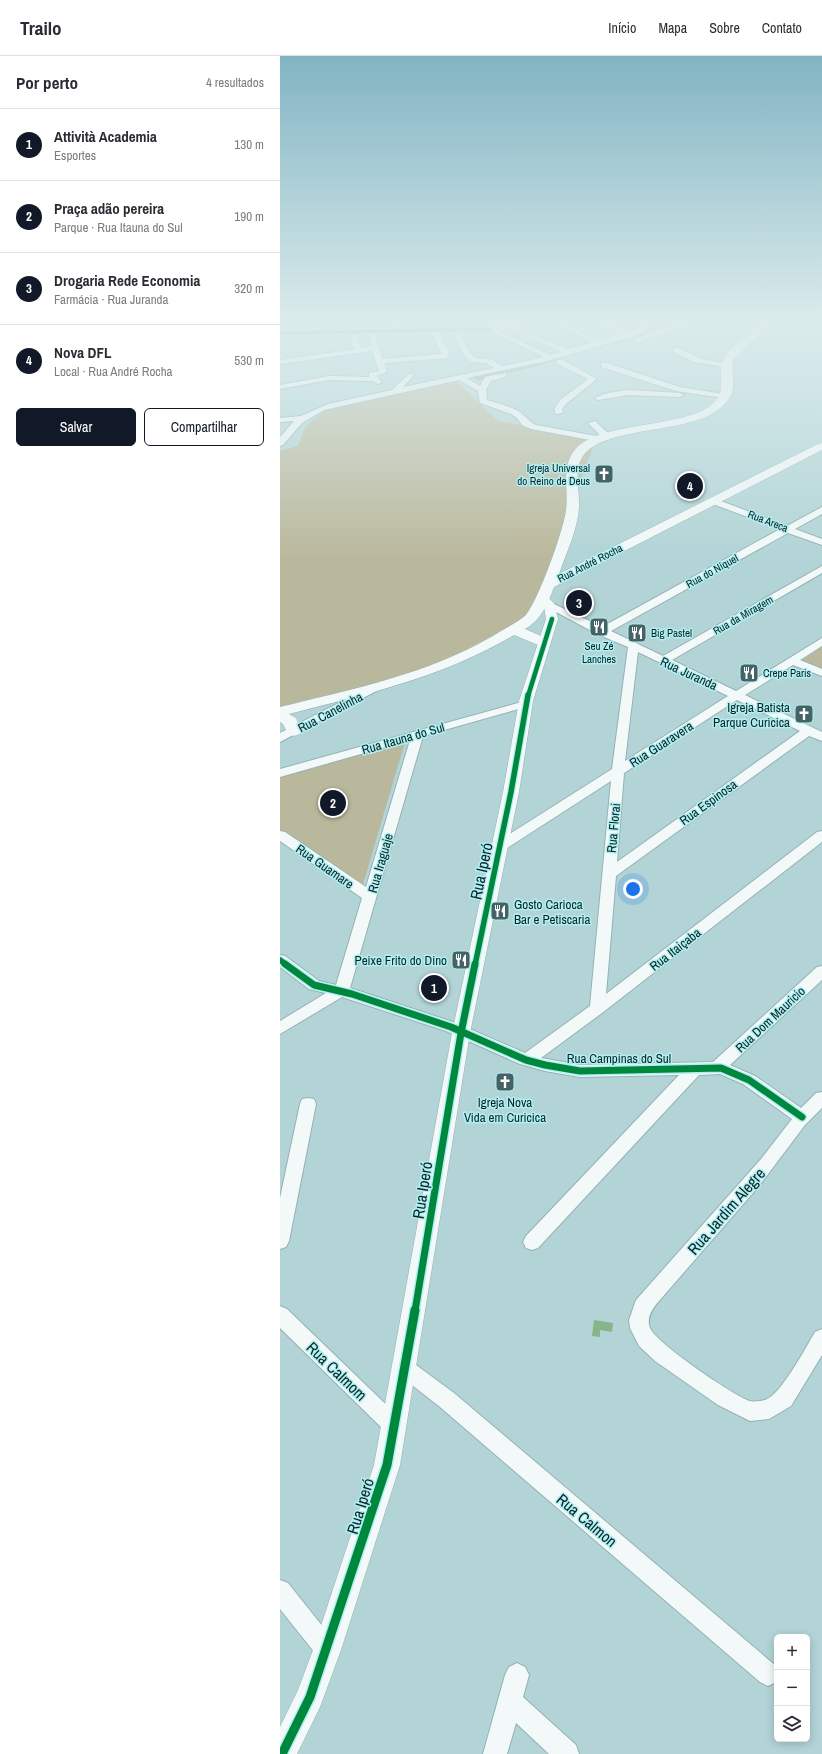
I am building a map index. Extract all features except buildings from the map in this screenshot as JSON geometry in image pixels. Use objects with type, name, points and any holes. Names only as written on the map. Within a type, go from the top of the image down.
[{"type":"main road","points":[[547,585],[572,515],[574,499],[573,463],[579,452],[604,438],[696,416],[718,402]]},
{"type":"main road","name":"Rua André Rocha","points":[[280,712],[380,685],[461,659],[484,648],[514,630],[533,616],[546,602],[547,585],[822,446]]},
{"type":"main road","points":[[514,630],[540,637]]},
{"type":"main road","points":[[280,716],[290,721],[287,734]]},
{"type":"street","points":[[280,443],[296,422],[301,418],[316,410],[343,402]]},
{"type":"street","points":[[486,402],[514,412],[530,426],[604,438]]},
{"type":"street","points":[[559,412],[558,409],[563,402]]},
{"type":"street","points":[[280,420],[301,418]]},
{"type":"street","points":[[592,423],[604,438]]},
{"type":"street","name":"Rua Areca","points":[[713,501],[822,542]]},
{"type":"street","name":"Rua do Níquel","points":[[601,632],[822,510]]},
{"type":"street","name":"Rua da Miragem","points":[[663,661],[822,569]]},
{"type":"street","points":[[546,602],[552,619]]},
{"type":"street","name":"Rua Juranda","points":[[546,602],[601,632],[822,737]]},
{"type":"street","name":"Rua Juranda","points":[[552,619],[562,617],[577,620]]},
{"type":"street","name":"Rua Iperó","points":[[282,1754],[310,1697],[327,1650],[387,1464],[405,1368],[461,1033],[511,792],[525,704],[540,637],[552,619]]},
{"type":"street","name":"Rua Guaravera","points":[[499,847],[822,641]]},
{"type":"street","name":"Rua Florai","points":[[597,1009],[618,772],[633,647]]},
{"type":"street","points":[[791,660],[822,673]]},
{"type":"street","name":"Rua Canelinha","points":[[287,734],[380,685]]},
{"type":"street","name":"Rua Itauna do Sul","points":[[280,773],[525,704]]},
{"type":"street","name":"Rua Espinosa","points":[[609,874],[808,731]]},
{"type":"street","name":"Rua Iraguaje","points":[[339,992],[344,985],[418,733]]},
{"type":"street","name":"Rua Guamare","points":[[280,834],[370,897]]},
{"type":"street","name":"Rua Itaiçaba","points":[[526,1060],[558,1039],[822,835]]},
{"type":"street","name":"Rua Campinas do Sul","points":[[280,960],[314,985],[352,994],[461,1033],[526,1060],[562,1069],[580,1071],[718,1067],[749,1080],[802,1116]]},
{"type":"street","name":"Rua Dom Mauricio","points":[[718,1067],[822,972]]},
{"type":"street","points":[[280,1028],[339,992]]},
{"type":"street","points":[[532,1242],[695,1068]]},
{"type":"street","name":"Rua Jardim Alegre","points":[[822,1098],[802,1116],[771,1159],[716,1224],[652,1295],[640,1314],[640,1328],[646,1340],[662,1355],[731,1402],[750,1411],[769,1409],[784,1399],[822,1338]]},
{"type":"street","points":[[280,1241],[308,1104]]},
{"type":"street","name":"Rua Calmom","points":[[280,1315],[394,1426]]},
{"type":"street","name":"Rua Calmon","points":[[405,1368],[447,1400],[768,1674]]},
{"type":"street","points":[[280,1591],[327,1650]]},
{"type":"street","points":[[495,1754],[517,1675]]},
{"type":"street","points":[[510,1702],[568,1754]]},
{"type":"shaded area","points":[[352,402],[478,402],[498,421],[596,439],[531,615],[406,682],[280,715],[280,451],[298,446],[305,427],[330,406]]},
{"type":"shaded area","points":[[822,647],[822,670],[801,661]]},
{"type":"shaded area","points":[[405,742],[362,888],[280,830],[280,777]]},
{"type":"shaded area","points":[[594,1320],[613,1323],[612,1332],[600,1330],[600,1337],[592,1336]]},
{"type":"cycle path","points":[[282,1754],[310,1697],[327,1650],[387,1465],[405,1368],[461,1033],[511,792],[526,701],[552,619]]},
{"type":"cycle path","points":[[280,960],[314,985],[352,994],[451,1027],[526,1060],[580,1071],[721,1068],[749,1080],[802,1117]]},
{"type":"place","name":"Igreja Universal do Reino de Deus","points":[[604,474]]},
{"type":"place","name":"Nova DFL","points":[[690,486]]},
{"type":"place","name":"Drogaria Rede Economia","points":[[579,603]]},
{"type":"place","name":"Seu Zé Lanches","points":[[599,627]]},
{"type":"place","name":"Big Pastel","points":[[637,633]]},
{"type":"place","name":"Crepe Paris","points":[[749,673]]},
{"type":"place","name":"Igreja Batista Parque Curicica","points":[[804,714]]},
{"type":"place","name":"Praça adão pereira","points":[[333,803]]},
{"type":"place","name":"Gosto Carioca Bar e Petiscaria","points":[[500,911]]},
{"type":"place","name":"Peixe Frito do Dino","points":[[461,960]]},
{"type":"place","name":"Attività Academia","points":[[434,988]]},
{"type":"place","name":"Igreja Nova Vida em Curicica","points":[[505,1082]]}]
